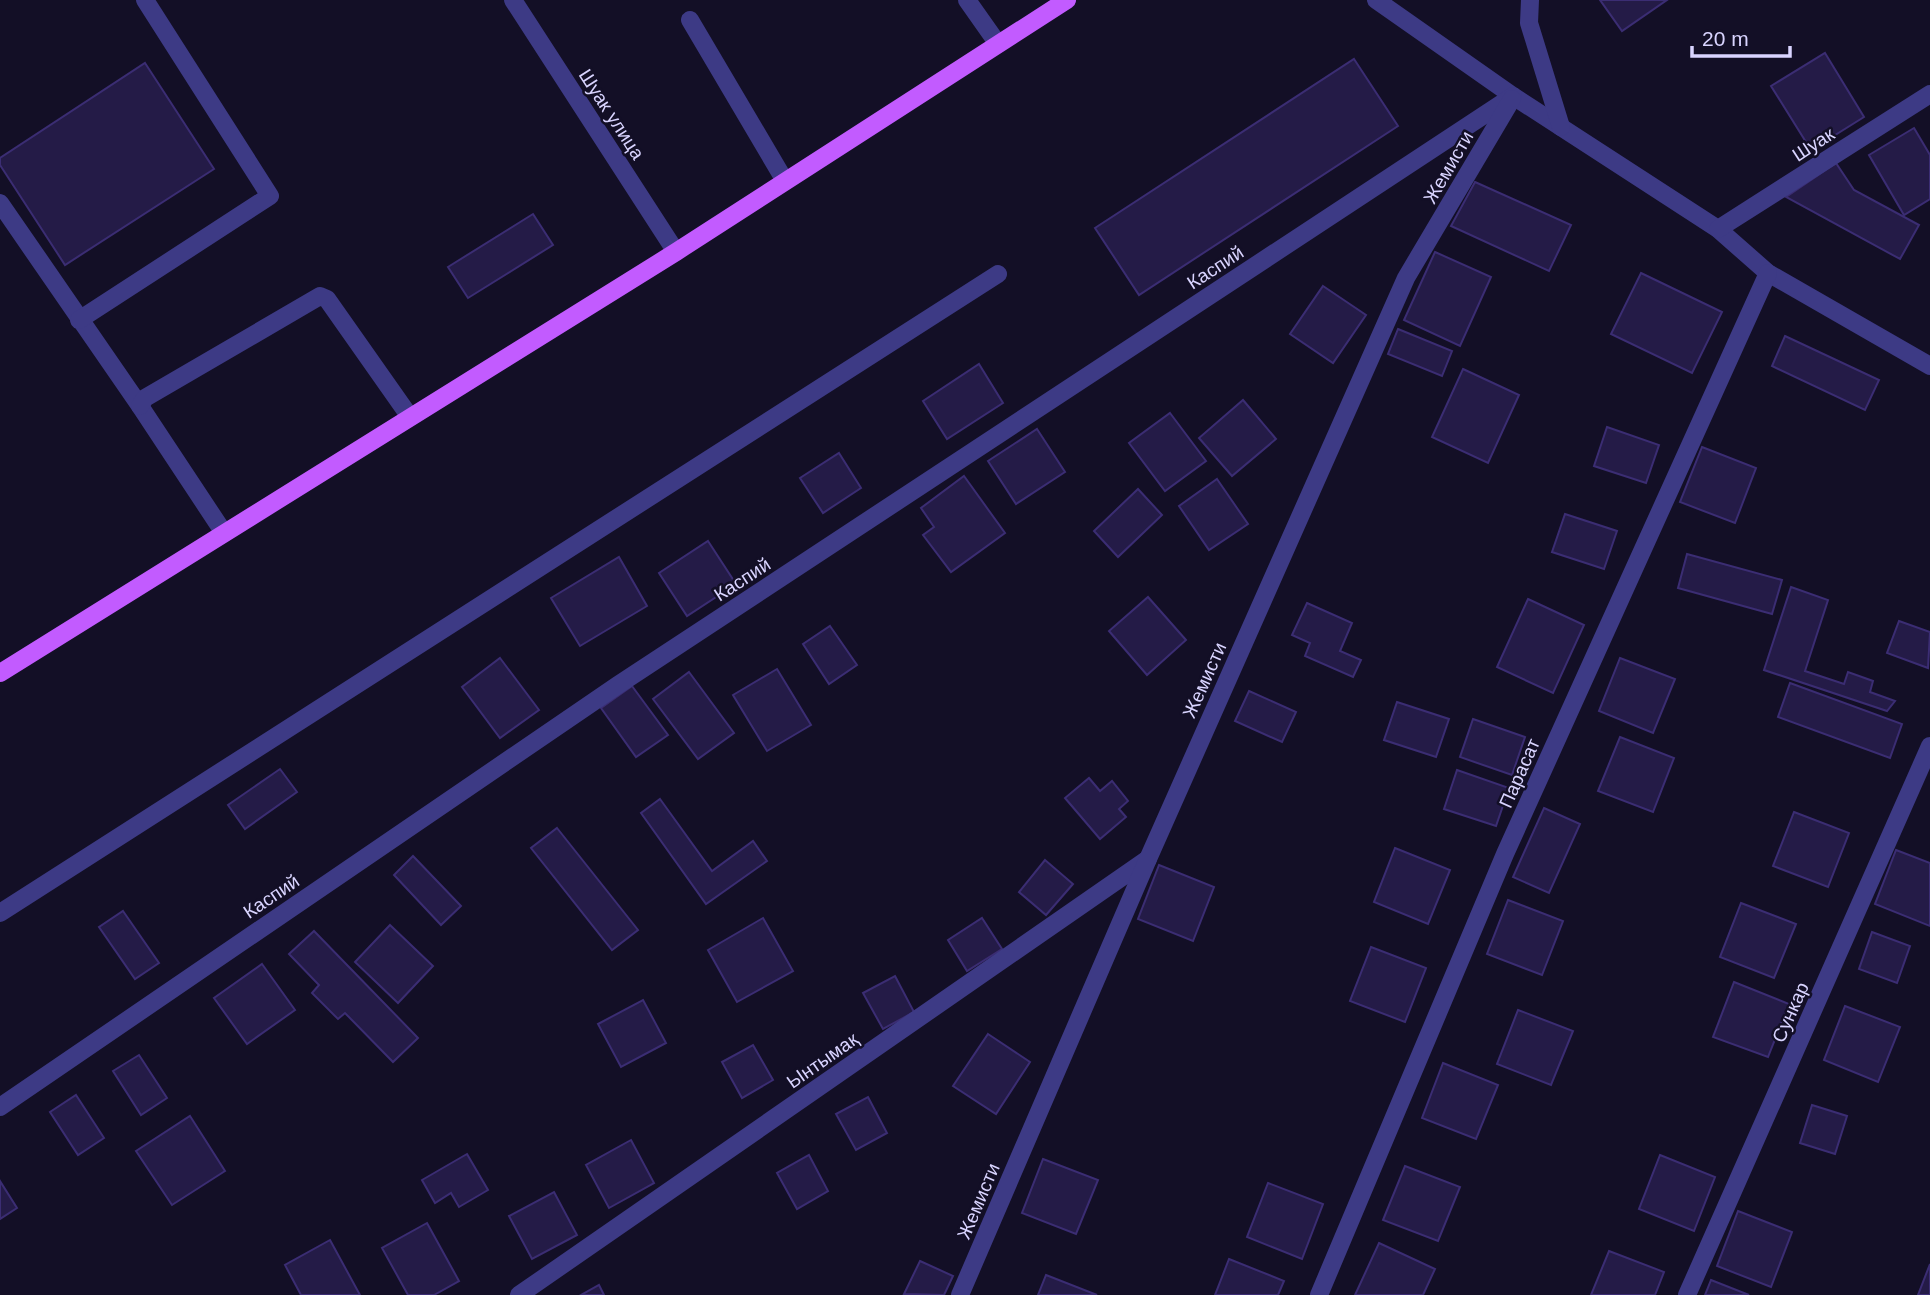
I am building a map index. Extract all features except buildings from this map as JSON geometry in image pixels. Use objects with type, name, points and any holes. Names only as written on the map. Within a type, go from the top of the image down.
[{"type":"main road","points":[[0,673],[676,252],[1067,0]]},
{"type":"street","points":[[79,320],[270,195],[145,0]]},
{"type":"street","name":"Шуак улица","points":[[513,0],[676,252]]},
{"type":"street","points":[[967,0],[998,44]]},
{"type":"street","points":[[1376,0],[1513,96],[1718,229],[1769,273],[1930,366]]},
{"type":"street","points":[[1530,0],[1528,23],[1561,128]]},
{"type":"street","points":[[690,20],[785,181]]},
{"type":"street","name":"Шуак","points":[[1718,229],[1930,94]]},
{"type":"street","name":"Жемисти","points":[[960,1295],[1148,859],[1406,278],[1513,96]]},
{"type":"street","name":"Каспий","points":[[0,1107],[618,685],[1513,96]]},
{"type":"street","points":[[0,203],[224,533]]},
{"type":"street","name":"Парасат","points":[[1319,1295],[1505,854],[1769,273]]},
{"type":"street","points":[[0,913],[998,274]]},
{"type":"street","points":[[140,406],[145,398],[320,296],[327,299],[410,417]]},
{"type":"street","name":"Сункар","points":[[1687,1295],[1930,746]]},
{"type":"street","name":"Ынтымақ","points":[[519,1295],[1148,859]]}]
